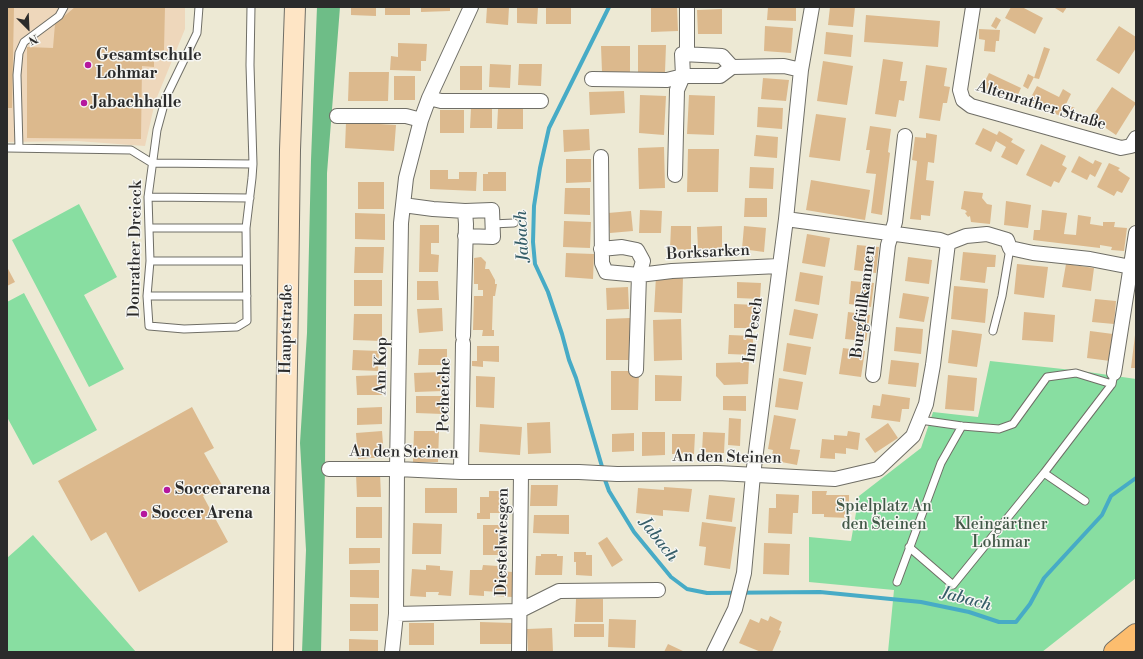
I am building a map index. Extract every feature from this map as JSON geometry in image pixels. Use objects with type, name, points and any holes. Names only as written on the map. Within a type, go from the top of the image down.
[{"type":"highway","points":[[1115,652],[1136,634]]},
{"type":"main road","name":"Hauptstraße","points":[[282,652],[290,150],[295,7]]},
{"type":"street","name":"Am Kop","points":[[396,614],[401,223],[406,178],[421,120],[429,98],[471,7]]},
{"type":"street","points":[[687,7],[687,55]]},
{"type":"street","name":"Im Pesch","points":[[714,652],[735,609],[744,573],[753,475],[786,219],[801,70],[812,7]]},
{"type":"street","name":"Altenrather Straße","points":[[973,7],[960,90],[963,100],[971,106],[1121,148],[1134,142]]},
{"type":"street","points":[[675,175],[677,90],[683,76],[682,54],[722,56],[732,67]]},
{"type":"street","points":[[592,79],[667,80],[683,76],[720,76],[732,67],[784,66],[801,70]]},
{"type":"street","points":[[429,98],[441,101],[541,101]]},
{"type":"street","points":[[337,116],[406,116],[421,120]]},
{"type":"street","name":"Burgfüllkannen","points":[[873,375],[888,245],[890,234],[895,222],[905,136]]},
{"type":"street","name":"Borksarken","points":[[601,157],[601,249],[602,263],[606,272],[639,275],[672,271],[779,266]]},
{"type":"street","points":[[403,205],[465,211],[492,210],[493,237],[466,236]]},
{"type":"street","name":"Pecheiche","points":[[461,472],[466,236],[465,211]]},
{"type":"street","name":"Burgfüllkannen","points":[[786,219],[940,240],[948,243]]},
{"type":"street","points":[[1113,379],[1136,233]]},
{"type":"street","points":[[948,243],[966,236],[987,234],[1007,240],[1010,248],[1033,253],[1090,259],[1131,267]]},
{"type":"street","name":"An den Steinen","points":[[329,469],[617,474],[718,473],[835,479],[878,469],[913,436],[926,404],[933,365],[948,243]]},
{"type":"street","name":"Borksarken","points":[[601,249],[622,247],[637,250],[643,261],[639,275],[636,370]]},
{"type":"street","name":"Diestelwiesgen","points":[[519,652],[521,473]]},
{"type":"street","name":"Diestelwiesgen","points":[[396,614],[519,611],[559,591],[658,590]]},
{"type":"street","points":[[392,652],[396,614]]},
{"type":"lane","points":[[19,148],[17,75],[18,53],[24,42],[60,16],[64,7]]},
{"type":"lane","name":"Donrather Dreieck","points":[[199,7],[197,33],[166,97],[157,130],[148,196],[150,261],[147,296],[149,326],[184,329],[237,327],[247,321],[246,228],[253,164],[250,65],[251,7]]},
{"type":"lane","points":[[7,148],[131,150],[152,163],[253,164]]},
{"type":"lane","points":[[148,196],[250,198]]},
{"type":"lane","points":[[492,224],[514,223]]},
{"type":"lane","points":[[149,228],[246,228]]},
{"type":"lane","points":[[993,331],[1002,296],[1010,248]]},
{"type":"lane","points":[[150,261],[246,261]]},
{"type":"lane","points":[[147,296],[247,296]]},
{"type":"lane","points":[[909,547],[953,585],[1044,473],[1113,379],[1076,373],[1047,377],[1013,424],[999,430],[920,420]]},
{"type":"lane","points":[[897,582],[941,463],[962,426]]},
{"type":"lane","points":[[1044,473],[1085,501]]},
{"type":"shaded area","name":"Gesamtschule Lohmar","points":[[7,7],[185,7],[185,29],[155,102],[145,146],[77,141],[7,142]]},
{"type":"green space","points":[[317,7],[340,7],[327,173],[325,469],[321,652],[302,652],[306,550],[300,443],[307,333],[311,160]]},
{"type":"green space","points":[[79,204],[117,277],[84,295],[124,369],[89,387],[12,240]]},
{"type":"green space","points":[[24,293],[97,430],[33,465],[7,417],[7,302]]},
{"type":"green space","name":"Kleingärtner Lohmar","points":[[990,361],[1081,371],[1136,379],[1136,578],[1042,652],[888,652],[894,590],[809,582],[809,537],[851,541],[859,496],[921,448],[933,412],[978,417]]},
{"type":"green space","points":[[33,535],[136,652],[7,652],[7,558]]},
{"type":"building","points":[[7,7],[14,7],[12,108],[7,108]]},
{"type":"building","name":"Gesamtschule Lohmar","points":[[75,7],[165,7],[164,50],[154,51],[154,67],[142,66],[141,139],[27,138],[27,47],[53,48],[55,24]]},
{"type":"building","points":[[351,7],[376,7],[376,16],[351,15]]},
{"type":"building","points":[[385,7],[410,7],[410,15],[385,15]]},
{"type":"building","points":[[421,7],[450,7],[450,11],[421,12]]},
{"type":"building","points":[[487,7],[509,7],[508,25],[486,23]]},
{"type":"building","points":[[517,7],[538,7],[537,24],[517,23]]},
{"type":"building","points":[[546,7],[571,7],[571,24],[546,24]]},
{"type":"building","points":[[677,7],[678,31],[651,32],[651,8]]},
{"type":"building","points":[[768,7],[796,7],[796,21],[767,20]]},
{"type":"building","points":[[830,7],[855,7],[853,27],[828,25]]},
{"type":"building","points":[[1011,7],[1022,7],[1043,18],[1035,34],[1005,18]]},
{"type":"building","points":[[1055,7],[1067,7],[1063,13]]},
{"type":"building","points":[[722,9],[722,34],[698,34],[697,10]]},
{"type":"building","points":[[866,15],[940,21],[938,47],[864,42]]},
{"type":"building","points":[[996,17],[1001,20],[996,29],[991,26]]},
{"type":"building","points":[[765,26],[793,28],[791,53],[764,51]]},
{"type":"building","points":[[1119,26],[1136,37],[1136,48],[1119,74],[1096,60]]},
{"type":"building","points":[[979,29],[1000,30],[999,41],[996,41],[995,52],[984,51],[985,40],[979,39]]},
{"type":"building","points":[[826,32],[853,35],[851,57],[824,54]]},
{"type":"building","points":[[398,43],[427,44],[426,61],[421,61],[421,71],[390,70],[391,56],[398,57]]},
{"type":"building","points":[[638,45],[666,45],[665,72],[638,72]]},
{"type":"building","points":[[601,46],[630,46],[630,72],[602,72]]},
{"type":"building","points":[[1044,47],[1050,49],[1039,79],[1034,78]]},
{"type":"building","points":[[883,59],[903,62],[900,81],[907,81],[904,101],[899,100],[896,117],[875,114]]},
{"type":"building","points":[[823,61],[853,66],[847,105],[817,101]]},
{"type":"building","points":[[490,64],[511,65],[510,88],[489,87]]},
{"type":"building","points":[[519,64],[542,64],[541,86],[518,85]]},
{"type":"building","points":[[926,65],[947,68],[944,86],[950,87],[947,103],[943,103],[940,121],[919,118]]},
{"type":"building","points":[[460,66],[482,66],[482,90],[460,90]]},
{"type":"building","points":[[349,72],[389,72],[388,101],[348,101]]},
{"type":"building","points":[[989,73],[1021,88],[1014,103],[981,89]]},
{"type":"building","points":[[1028,74],[1034,77],[1028,89],[1023,86]]},
{"type":"building","points":[[394,76],[415,76],[415,100],[394,100]]},
{"type":"building","points":[[763,78],[789,80],[786,101],[761,99]]},
{"type":"building","points":[[1037,86],[1059,97],[1063,89],[1071,94],[1060,116],[1029,101]]},
{"type":"building","points":[[1112,87],[1136,103],[1116,135],[1091,118]]},
{"type":"building","points":[[624,91],[625,113],[590,115],[589,92]]},
{"type":"building","points":[[640,95],[666,96],[664,135],[639,133]]},
{"type":"building","points":[[689,95],[715,96],[714,135],[687,134]]},
{"type":"building","points":[[1070,106],[1075,108],[1072,119],[1065,116]]},
{"type":"building","points":[[758,107],[783,108],[782,129],[757,127]]},
{"type":"building","points":[[471,108],[492,108],[492,128],[470,128]]},
{"type":"building","points":[[498,109],[523,109],[523,129],[497,129]]},
{"type":"building","points":[[440,110],[464,110],[464,133],[440,133]]},
{"type":"building","points":[[816,114],[846,118],[840,161],[809,157]]},
{"type":"building","points":[[346,122],[396,125],[394,151],[345,148]]},
{"type":"building","points":[[870,126],[891,129],[888,152],[890,153],[882,215],[871,213],[876,174],[866,173],[870,150],[866,150]]},
{"type":"building","points":[[983,128],[997,135],[999,131],[1013,139],[1011,142],[1025,150],[1017,165],[1001,157],[1006,147],[996,141],[991,152],[975,144]]},
{"type":"building","points":[[589,129],[590,150],[564,152],[563,130]]},
{"type":"building","points":[[926,133],[937,135],[934,163],[928,162],[926,180],[934,181],[930,216],[921,215],[921,220],[910,219],[917,161],[912,160],[915,137],[926,138]]},
{"type":"building","points":[[756,135],[778,137],[777,158],[754,156]]},
{"type":"building","points":[[1041,144],[1066,156],[1062,165],[1067,168],[1059,183],[1054,181],[1051,187],[1026,175]]},
{"type":"building","points":[[664,147],[665,188],[639,189],[638,148]]},
{"type":"building","points":[[688,149],[719,149],[718,192],[687,192]]},
{"type":"building","points":[[1079,156],[1093,164],[1095,160],[1102,163],[1095,177],[1090,174],[1087,180],[1071,172]]},
{"type":"building","points":[[566,159],[591,159],[591,182],[566,183]]},
{"type":"building","points":[[1109,163],[1120,168],[1118,170],[1130,178],[1122,193],[1117,191],[1114,196],[1097,187]]},
{"type":"building","points":[[750,167],[774,168],[773,189],[749,188]]},
{"type":"building","points":[[430,170],[448,170],[448,179],[459,179],[459,172],[477,172],[476,191],[430,189]]},
{"type":"building","points":[[488,172],[506,172],[506,191],[483,191],[483,174],[488,174]]},
{"type":"building","points":[[811,180],[870,190],[865,220],[806,210]]},
{"type":"building","points":[[358,182],[384,182],[384,209],[358,209]]},
{"type":"building","points":[[565,188],[590,188],[590,215],[564,214]]},
{"type":"building","points":[[964,191],[983,193],[982,198],[987,204],[992,205],[990,224],[971,222],[970,216],[968,217],[965,213],[967,212],[961,209]]},
{"type":"building","points":[[745,198],[767,198],[767,217],[744,217]]},
{"type":"building","points":[[1006,201],[1031,205],[1028,228],[1004,225]]},
{"type":"building","points":[[640,210],[662,211],[661,233],[639,233]]},
{"type":"building","points":[[1042,210],[1067,213],[1064,234],[1076,235],[1078,215],[1091,217],[1090,224],[1103,226],[1103,222],[1115,222],[1114,227],[1127,228],[1124,251],[1111,250],[1112,247],[1100,245],[1100,248],[1033,240],[1034,230],[1040,230]]},
{"type":"building","points":[[631,211],[633,231],[610,233],[608,213]]},
{"type":"building","points":[[355,213],[385,214],[385,240],[355,239]]},
{"type":"building","points":[[564,221],[591,222],[590,248],[563,247]]},
{"type":"building","points":[[420,225],[439,225],[439,243],[431,243],[431,254],[439,255],[438,272],[419,272]]},
{"type":"building","points":[[671,226],[691,226],[691,250],[670,249]]},
{"type":"building","points":[[722,226],[722,249],[698,249],[697,227]]},
{"type":"building","points":[[744,226],[766,228],[764,252],[742,249]]},
{"type":"building","points":[[807,234],[830,238],[825,267],[802,263]]},
{"type":"building","points":[[857,245],[879,247],[876,273],[854,270]]},
{"type":"building","points":[[355,247],[384,247],[383,273],[354,273]]},
{"type":"building","points":[[963,252],[996,255],[995,267],[987,267],[985,283],[960,280]]},
{"type":"building","points":[[566,253],[594,254],[593,279],[565,277]]},
{"type":"building","points":[[481,257],[486,262],[485,269],[489,269],[495,280],[495,284],[497,284],[495,296],[493,296],[492,330],[494,330],[494,336],[482,336],[483,330],[473,330],[474,296],[483,296],[483,290],[478,290],[478,284],[474,284],[474,258]]},
{"type":"building","points":[[908,257],[932,260],[929,284],[905,281]]},
{"type":"building","points":[[1017,264],[1048,267],[1044,298],[1014,294]]},
{"type":"building","points":[[1066,264],[1094,268],[1091,291],[1062,287]]},
{"type":"building","points":[[7,267],[15,282],[7,286]]},
{"type":"building","points":[[800,272],[823,276],[819,305],[795,301]]},
{"type":"building","points":[[656,276],[683,277],[682,313],[654,312]]},
{"type":"building","points":[[354,280],[382,280],[382,306],[354,306]]},
{"type":"building","points":[[417,281],[438,281],[439,300],[417,300]]},
{"type":"building","points":[[851,281],[874,283],[871,307],[849,304]]},
{"type":"building","points":[[737,282],[761,283],[760,299],[737,298]]},
{"type":"building","points":[[954,286],[988,289],[985,323],[951,319]]},
{"type":"building","points":[[628,287],[629,309],[607,310],[606,288]]},
{"type":"building","points":[[903,293],[929,297],[924,322],[899,318]]},
{"type":"building","points":[[1095,299],[1116,301],[1114,324],[1092,322]]},
{"type":"building","points":[[734,304],[757,305],[757,328],[734,328]]},
{"type":"building","points":[[442,308],[443,331],[419,333],[417,309]]},
{"type":"building","points":[[794,309],[818,314],[813,339],[789,335]]},
{"type":"building","points":[[848,312],[870,315],[866,341],[845,339]]},
{"type":"building","points":[[1024,312],[1055,315],[1053,342],[1022,340]]},
{"type":"building","points":[[354,314],[382,314],[382,341],[353,340]]},
{"type":"building","points":[[630,318],[630,360],[606,360],[606,319]]},
{"type":"building","points":[[681,319],[682,360],[654,361],[653,320]]},
{"type":"building","points":[[896,327],[923,329],[921,354],[894,351]]},
{"type":"building","points":[[952,330],[982,334],[977,367],[948,363]]},
{"type":"building","points":[[1090,331],[1113,334],[1110,361],[1087,358]]},
{"type":"building","points":[[729,335],[753,336],[753,355],[728,354]]},
{"type":"building","points":[[1135,335],[1136,368],[1131,368]]},
{"type":"building","points":[[787,343],[811,347],[806,375],[783,371]]},
{"type":"building","points":[[477,346],[499,346],[499,362],[483,361],[483,367],[472,366],[472,361],[477,361]]},
{"type":"building","points":[[843,348],[865,351],[861,377],[839,374]]},
{"type":"building","points":[[419,349],[447,349],[447,365],[418,365]]},
{"type":"building","points":[[353,350],[379,351],[378,371],[352,370]]},
{"type":"building","points":[[891,360],[919,363],[916,387],[888,384]]},
{"type":"building","points":[[749,362],[748,384],[724,385],[716,376],[716,363]]},
{"type":"building","points":[[611,371],[639,371],[638,410],[611,410]]},
{"type":"building","points":[[443,372],[443,391],[415,392],[414,373]]},
{"type":"building","points":[[382,375],[382,395],[357,395],[356,376]]},
{"type":"building","points":[[655,375],[682,376],[681,401],[655,401]]},
{"type":"building","points":[[948,375],[977,378],[974,411],[945,409]]},
{"type":"building","points":[[476,376],[495,377],[494,408],[476,407]]},
{"type":"building","points":[[779,378],[803,382],[798,410],[775,407]]},
{"type":"building","points":[[882,394],[910,398],[909,409],[902,409],[900,422],[871,418],[873,405],[880,406]]},
{"type":"building","points":[[416,396],[443,396],[443,414],[416,413]]},
{"type":"building","points":[[723,396],[746,396],[746,411],[723,410]]},
{"type":"building","name":"Soccer Arena","points":[[192,407],[214,448],[204,453],[222,485],[203,496],[228,542],[139,592],[106,532],[91,541],[58,481]]},
{"type":"building","points":[[382,407],[382,424],[357,425],[357,408]]},
{"type":"building","points":[[774,415],[796,419],[790,449],[800,450],[797,465],[771,460],[773,450],[768,449]]},
{"type":"building","points":[[729,418],[741,419],[740,446],[728,445]]},
{"type":"building","points":[[550,422],[551,453],[528,454],[527,423]]},
{"type":"building","points":[[888,423],[898,438],[875,453],[865,439]]},
{"type":"building","points":[[480,424],[522,427],[520,455],[479,452]]},
{"type":"building","points":[[382,431],[384,457],[358,459],[356,433]]},
{"type":"building","points":[[414,431],[439,431],[438,462],[413,462]]},
{"type":"building","points":[[848,431],[860,433],[858,450],[846,448],[846,454],[835,453],[835,459],[820,458],[822,439],[834,440],[834,435],[847,436]]},
{"type":"building","points":[[642,432],[665,432],[665,455],[642,456]]},
{"type":"building","points":[[703,432],[725,433],[724,453],[702,452]]},
{"type":"building","points":[[634,433],[634,451],[612,452],[612,434]]},
{"type":"building","points":[[672,434],[695,434],[694,454],[672,454]]},
{"type":"building","points":[[380,473],[381,497],[357,497],[356,474]]},
{"type":"building","points":[[531,485],[558,485],[557,506],[530,506]]},
{"type":"building","points":[[664,487],[692,489],[689,512],[663,510],[663,516],[636,513],[638,488],[664,490]]},
{"type":"building","points":[[425,488],[457,488],[457,513],[425,513]]},
{"type":"building","points":[[489,491],[506,491],[506,513],[490,513],[490,519],[477,519],[477,513],[480,513],[480,497],[489,497]]},
{"type":"building","points":[[812,491],[827,491],[826,495],[849,495],[849,518],[824,517],[824,514],[812,514]]},
{"type":"building","points":[[776,494],[799,495],[798,513],[793,513],[792,534],[768,533],[769,508],[776,508]]},
{"type":"building","points":[[709,495],[735,498],[732,522],[706,519]]},
{"type":"building","points":[[356,507],[382,507],[382,538],[356,538]]},
{"type":"building","points":[[534,515],[569,515],[569,534],[533,533]]},
{"type":"building","points":[[702,522],[736,527],[730,569],[704,565],[706,547],[699,546]]},
{"type":"building","points":[[413,523],[442,524],[441,554],[412,554]]},
{"type":"building","points":[[483,525],[506,525],[506,555],[483,555]]},
{"type":"building","points":[[607,537],[623,560],[612,567],[598,543]]},
{"type":"building","points":[[764,543],[790,544],[789,575],[763,574]]},
{"type":"building","points":[[349,548],[380,548],[380,563],[349,564]]},
{"type":"building","points":[[574,552],[586,552],[586,555],[592,555],[592,576],[576,575]]},
{"type":"building","points":[[541,554],[557,554],[557,556],[563,556],[562,575],[535,575],[536,556],[541,556]]},
{"type":"building","points":[[426,565],[440,566],[440,570],[453,571],[451,596],[438,595],[439,592],[426,592],[426,597],[410,596],[412,569],[426,570]]},
{"type":"building","points":[[483,565],[498,566],[498,571],[513,572],[512,597],[496,596],[497,592],[484,591],[484,596],[469,595],[470,570],[482,570]]},
{"type":"building","points":[[350,570],[379,570],[379,598],[350,597]]},
{"type":"building","points":[[576,599],[603,599],[603,622],[575,622]]},
{"type":"building","points":[[350,604],[378,604],[378,631],[350,631]]},
{"type":"building","points":[[770,616],[782,622],[779,630],[781,631],[772,652],[761,652],[739,643],[750,619],[759,623],[761,618],[768,621]]},
{"type":"building","points":[[609,619],[636,620],[635,648],[608,647]]},
{"type":"building","points":[[480,622],[512,623],[512,644],[480,644]]},
{"type":"building","points":[[409,623],[434,623],[434,645],[409,645]]},
{"type":"building","points":[[574,624],[604,624],[604,637],[574,637]]},
{"type":"building","points":[[552,628],[553,652],[528,652],[527,629]]},
{"type":"building","points":[[349,639],[378,640],[378,652],[349,652]]},
{"type":"building","points":[[668,644],[685,652],[664,652]]},
{"type":"waterway","name":"Jabach","points":[[603,470],[562,334],[548,292],[535,264],[533,242],[534,206],[540,168],[549,128],[609,7]]},
{"type":"waterway","name":"Jabach","points":[[604,477],[609,491],[634,532],[671,577],[687,589],[707,593],[820,592],[921,602],[969,612],[999,622],[1016,622],[1030,604],[1044,578],[1102,515],[1111,496],[1136,478]]},
{"type":"place","name":"Gesamtschule Lohmar","points":[[88,65]]},
{"type":"place","name":"Jabachhalle","points":[[84,103]]},
{"type":"place","name":"Soccerarena","points":[[167,490]]},
{"type":"place","name":"Soccer Arena","points":[[144,514]]},
{"type":"park label","name":"Spielplatz An den Steinen","points":[[884,516]]}]
